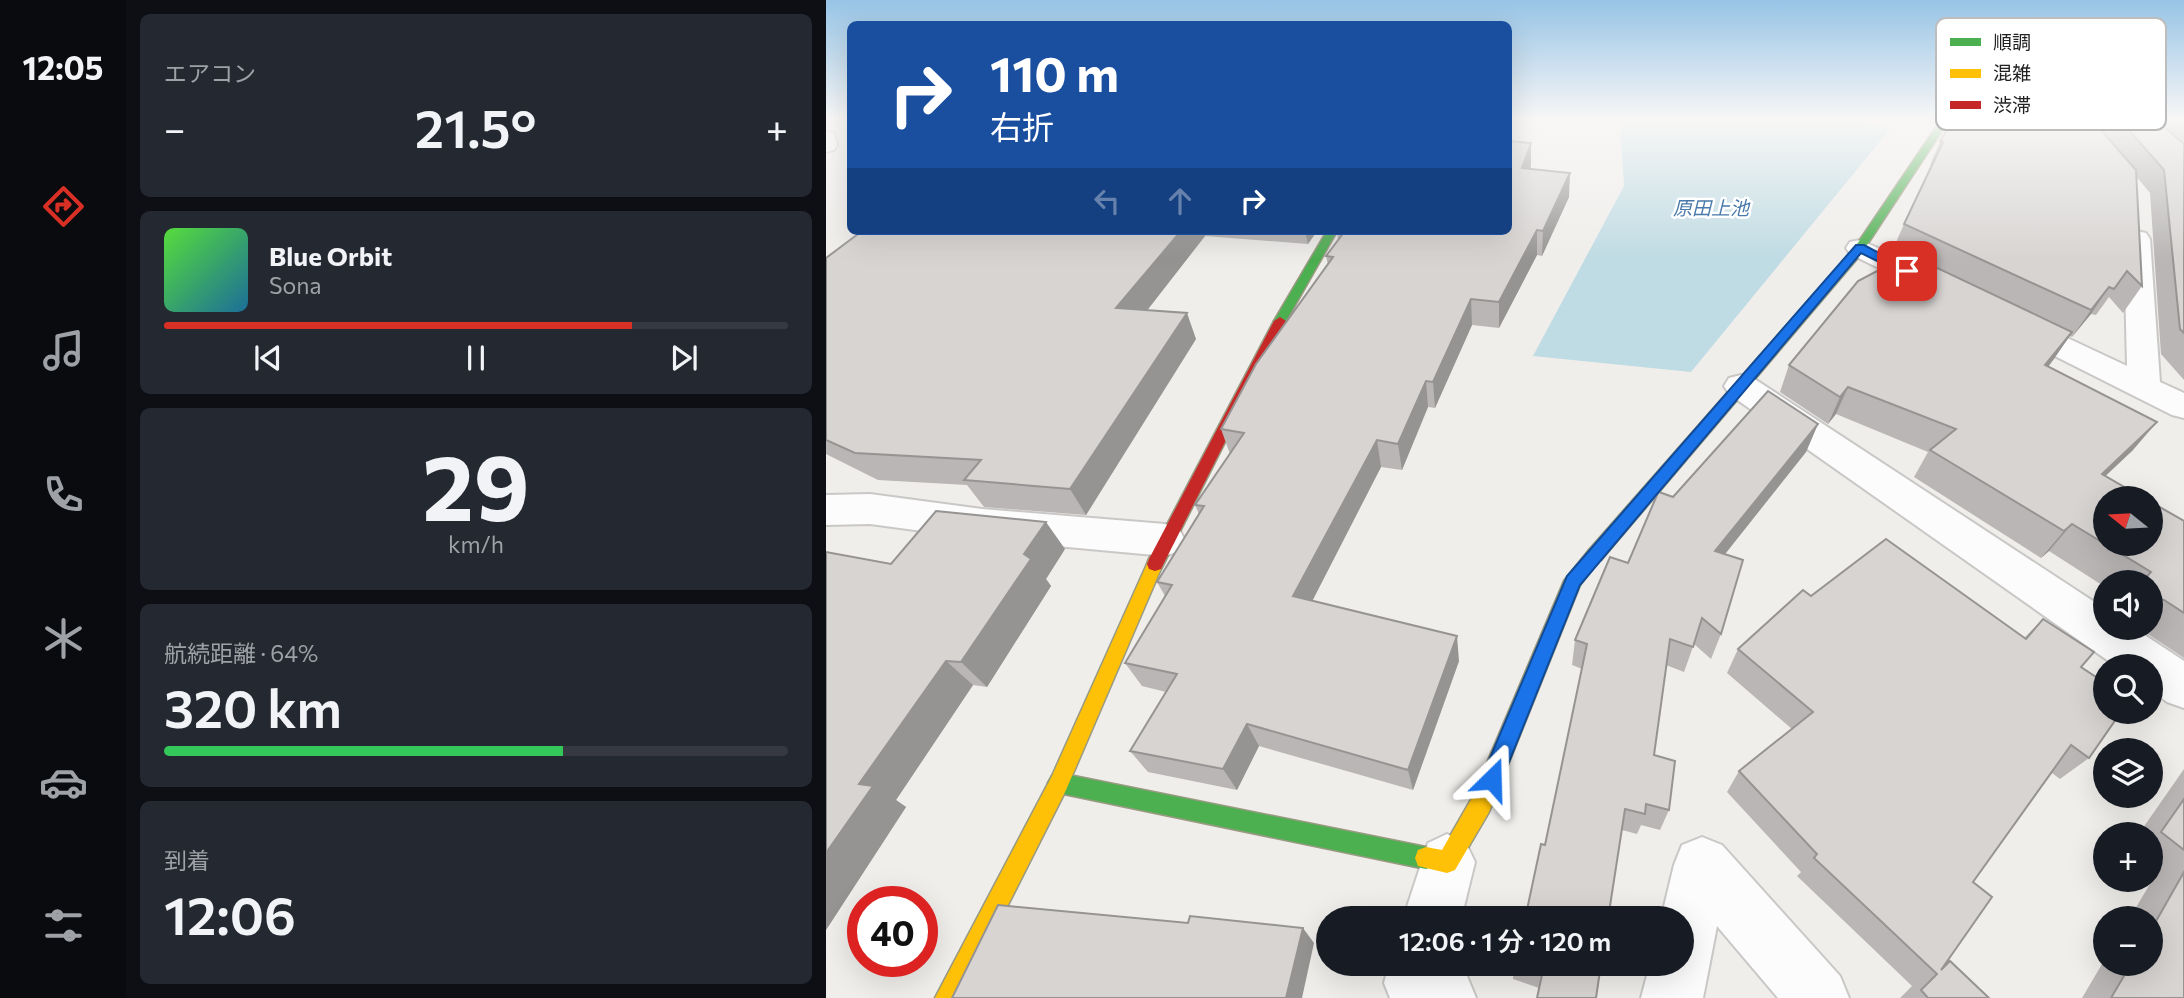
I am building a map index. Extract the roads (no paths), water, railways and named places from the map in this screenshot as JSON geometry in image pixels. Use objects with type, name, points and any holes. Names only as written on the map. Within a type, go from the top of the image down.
[{"type":"street","points":[[1435,906],[1447,862],[1481,804],[1573,581],[1860,248],[1914,167]]},
{"type":"street","points":[[2136,207],[2144,387]]},
{"type":"street","points":[[948,998],[1059,783],[1164,540],[1292,299],[1330,235]]},
{"type":"street","points":[[1860,248],[1958,296]]},
{"type":"street","points":[[1996,314],[2184,407]]},
{"type":"street","points":[[1741,386],[2184,687]]},
{"type":"street","points":[[826,510],[870,509],[982,524],[1164,540]]},
{"type":"street","points":[[1059,783],[1447,862]]},
{"type":"street","points":[[1693,906],[1702,865],[1818,998]]},
{"type":"street","points":[[1416,976],[1414,983],[1445,998]]},
{"type":"street","points":[[1672,998],[1677,976]]},
{"type":"water","name":"原田上池","points":[[1623,167],[1859,167],[1691,372],[1533,356],[1624,186]]}]
